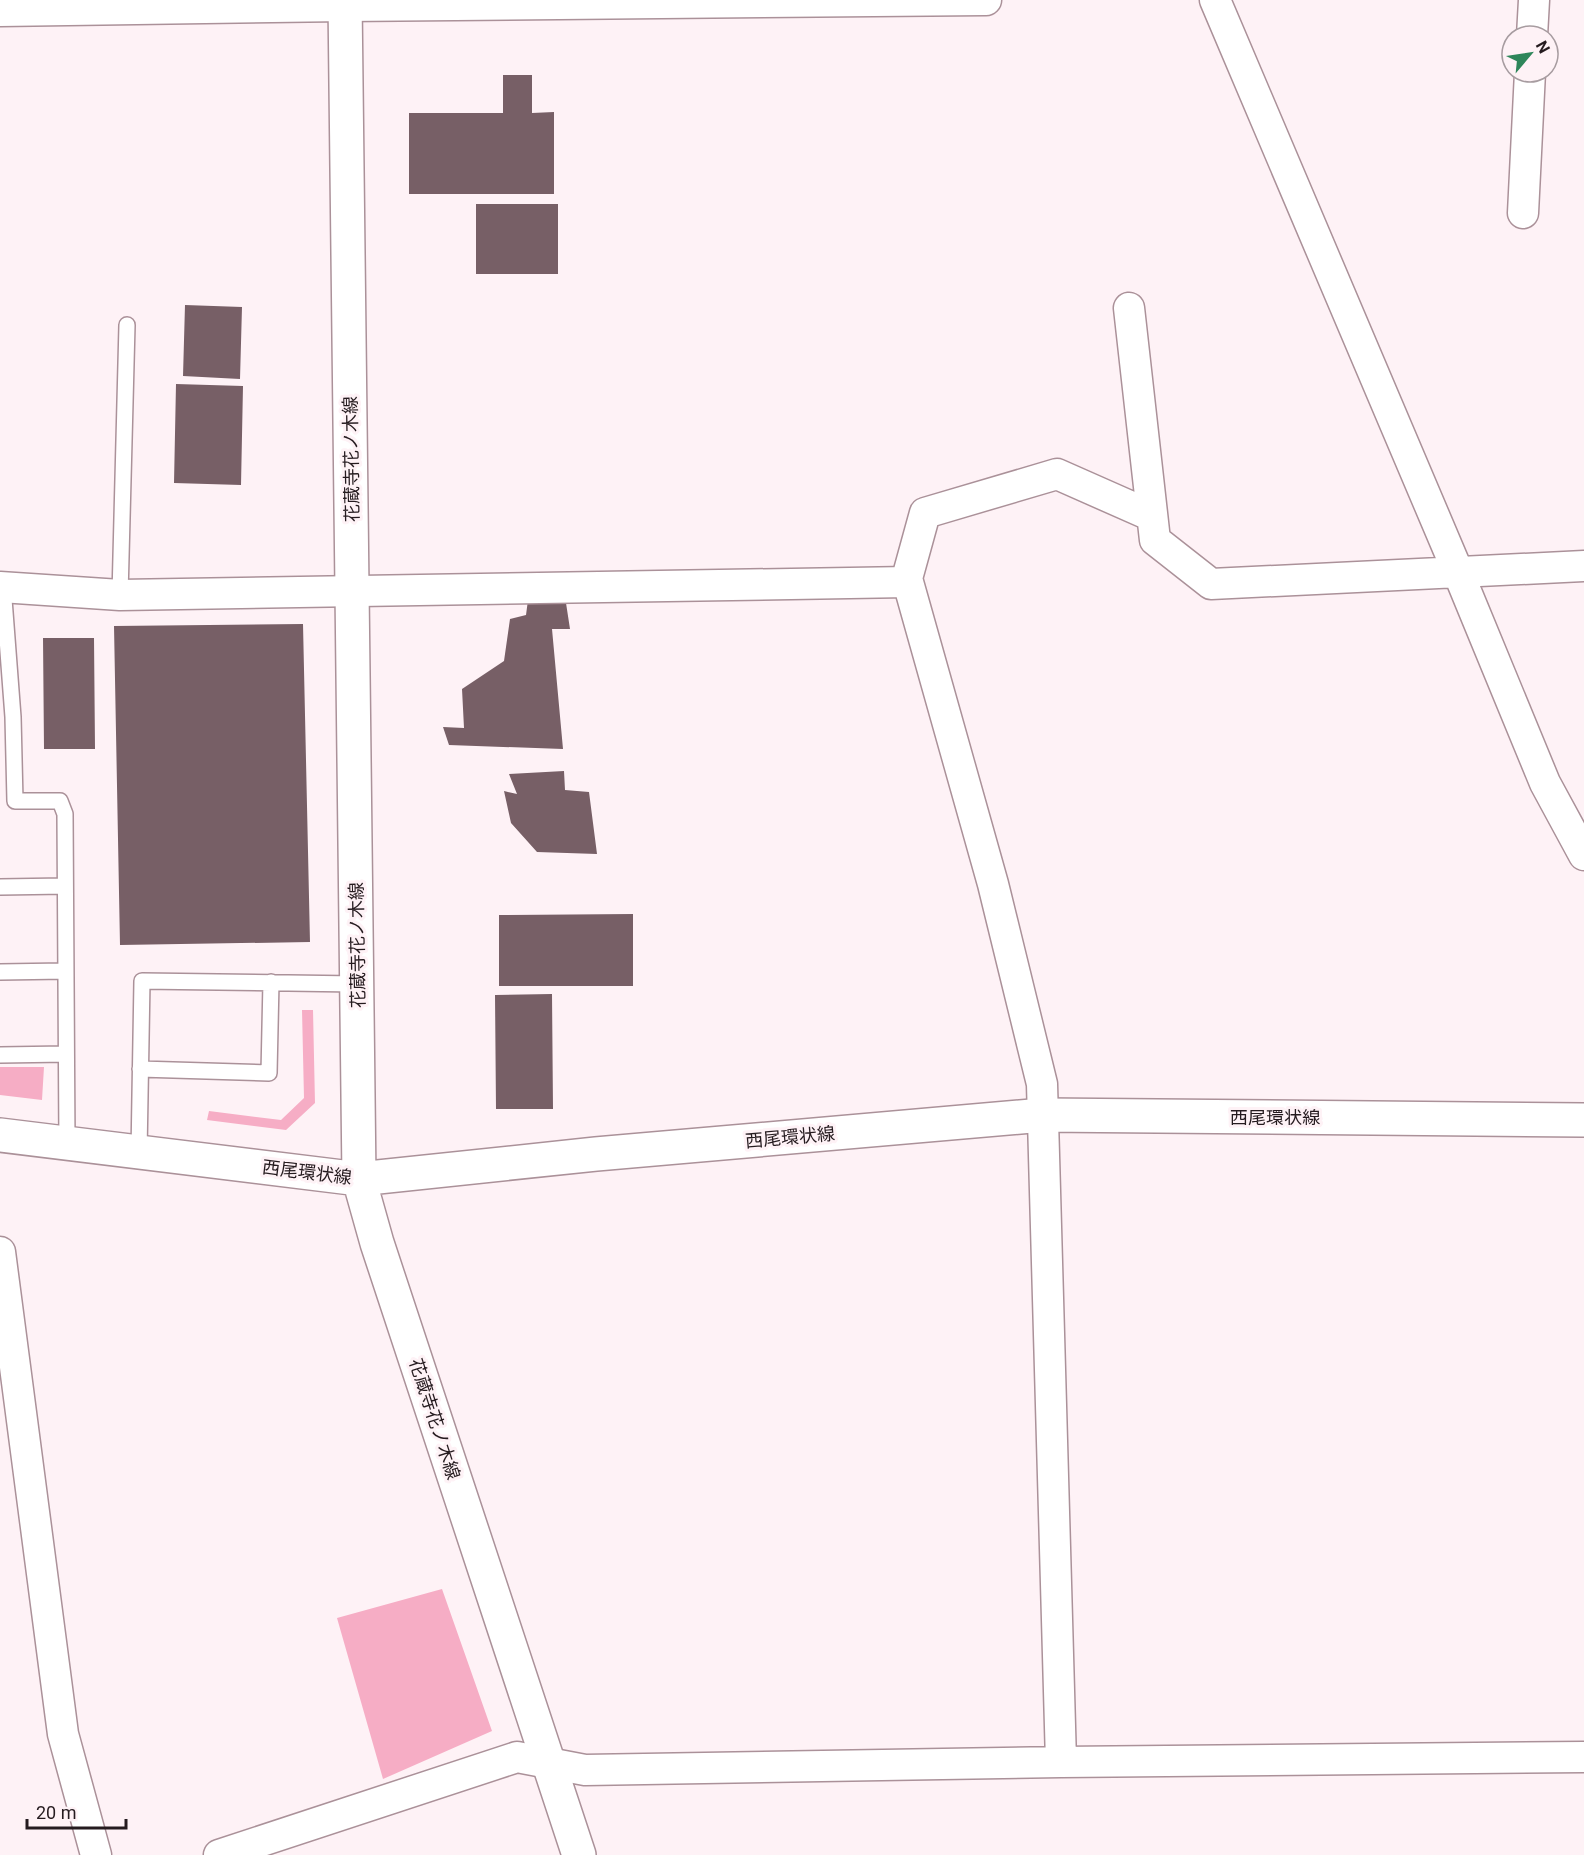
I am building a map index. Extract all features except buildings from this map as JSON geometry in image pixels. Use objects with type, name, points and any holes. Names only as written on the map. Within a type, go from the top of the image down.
[{"type":"main road","name":"花蔵寺花ノ木線","points":[[345,3],[359,1179],[377,1243],[579,1855]]},
{"type":"main road","name":"西尾環状線","points":[[0,1135],[359,1179],[596,1154],[1043,1116],[1584,1120]]},
{"type":"street","points":[[0,11],[65,5],[986,0]]},
{"type":"street","points":[[1215,0],[1545,783],[1584,855]]},
{"type":"street","points":[[1533,24],[1534,0]]},
{"type":"street","points":[[1523,213],[1529,84]]},
{"type":"street","points":[[1129,308],[1155,540],[1211,584],[1584,566]]},
{"type":"street","points":[[906,582],[925,513],[1057,474],[1152,516]]},
{"type":"street","points":[[1,586],[120,595],[906,582]]},
{"type":"street","points":[[906,582],[908,582],[993,884],[1042,1084],[1061,1762]]},
{"type":"street","points":[[0,1252],[63,1734],[96,1855]]},
{"type":"street","points":[[219,1855],[517,1757],[585,1770],[1061,1762],[1584,1757]]},
{"type":"lane","points":[[120,595],[127,325]]},
{"type":"lane","points":[[1,586],[8,801],[60,801],[65,814],[67,1144]]},
{"type":"lane","points":[[0,887],[65,886]]},
{"type":"lane","points":[[0,972],[65,971]]},
{"type":"lane","points":[[139,1153],[142,981],[357,984]]},
{"type":"lane","points":[[140,1069],[269,1073],[271,982]]},
{"type":"lane","points":[[0,1055],[66,1054]]},
{"type":"shaded area","points":[[302,1010],[313,1010],[315,1103],[286,1130],[207,1120],[209,1111],[281,1120],[304,1098]]},
{"type":"shaded area","points":[[0,1067],[44,1067],[42,1100],[0,1095]]},
{"type":"shaded area","points":[[442,1589],[492,1731],[383,1779],[337,1618]]}]
